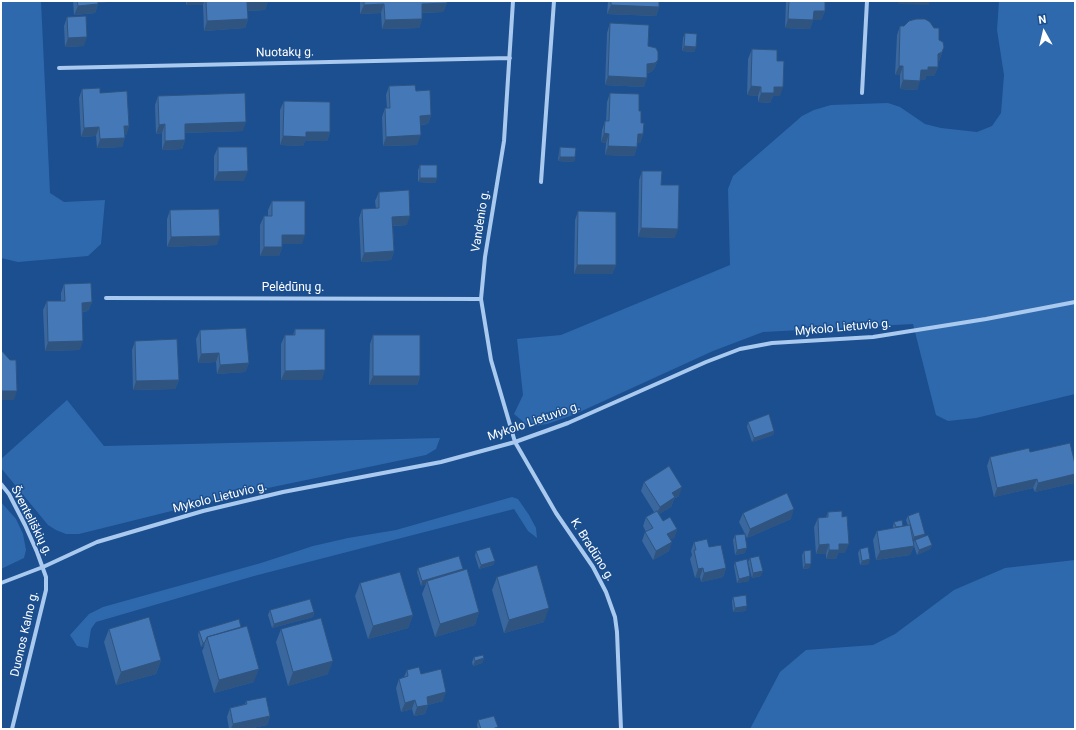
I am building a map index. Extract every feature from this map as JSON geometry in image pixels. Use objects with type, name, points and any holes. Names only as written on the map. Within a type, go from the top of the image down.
[{"type":"street","name":"Vandenio g.","points":[[513,1],[504,142],[486,249],[481,298],[491,360],[514,442]]},
{"type":"street","points":[[541,182],[554,1]]},
{"type":"street","points":[[862,93],[867,1]]},
{"type":"street","name":"Nuotakų g.","points":[[59,68],[510,58]]},
{"type":"street","name":"Pelėdūnų g.","points":[[106,298],[481,298]]},
{"type":"street","name":"Mykolo Lietuvio g.","points":[[1,583],[43,567],[97,542],[203,511],[283,492],[441,462],[514,442],[568,423],[706,362],[740,349],[772,343],[873,337],[1075,302]]},
{"type":"street","name":"K. Bradūno g.","points":[[514,442],[556,513],[593,567],[606,592],[615,617],[617,632],[621,729]]},
{"type":"street","name":"Šventeliškių g.","points":[[1,484],[9,494],[22,518],[43,567]]},
{"type":"street","name":"Duonos Kalno g.","points":[[12,729],[46,590],[46,577],[43,567]]},
{"type":"shaded area","points":[[1,1],[41,1],[50,193],[64,202],[105,200],[101,244],[88,256],[18,262],[1,258]]},
{"type":"shaded area","points":[[999,1],[1075,1],[1075,394],[976,418],[948,421],[936,415],[913,324],[763,332],[713,351],[573,415],[547,424],[535,426],[526,424],[514,414],[523,395],[517,339],[561,335],[730,265],[728,189],[733,176],[802,116],[814,110],[831,105],[888,103],[900,107],[925,124],[941,128],[977,132],[992,126],[1001,113],[1004,75],[997,30]]},
{"type":"shaded area","points":[[67,400],[104,446],[440,438],[436,449],[426,455],[244,493],[79,534],[66,534],[48,525],[1,468],[1,459]]},
{"type":"shaded area","points":[[512,497],[518,499],[529,515],[536,528],[537,538],[528,531],[514,509],[254,576],[96,622],[91,629],[88,648],[77,646],[70,635],[89,614],[103,607],[261,563],[313,546],[348,538],[396,530]]},
{"type":"shaded area","points":[[1,502],[16,519],[23,534],[26,550],[24,558],[1,569]]},
{"type":"shaded area","points":[[1075,560],[1075,729],[750,729],[780,672],[806,650],[873,645],[895,634],[954,590],[1005,568]]},
{"type":"building","points":[[77,1],[98,1],[98,4],[78,6]]},
{"type":"building","points":[[206,1],[268,1],[247,2],[248,19],[207,21]]},
{"type":"building","points":[[364,1],[447,1],[447,3],[422,4],[422,19],[385,20],[384,4],[364,5]]},
{"type":"building","points":[[611,1],[659,1],[659,7],[611,5]]},
{"type":"building","points":[[789,1],[825,1],[825,11],[814,11],[813,20],[788,19]]},
{"type":"building","points":[[86,16],[87,37],[68,38],[67,17]]},
{"type":"building","points":[[925,19],[930,22],[934,28],[939,28],[939,40],[943,42],[944,47],[942,52],[938,54],[938,67],[928,67],[928,70],[921,70],[920,81],[903,80],[903,66],[899,66],[900,26],[904,26],[909,21]]},
{"type":"building","points":[[610,23],[649,25],[648,46],[656,48],[658,52],[658,60],[655,63],[647,64],[647,78],[608,76]]},
{"type":"building","points":[[685,33],[697,34],[696,47],[684,46]]},
{"type":"building","points":[[752,49],[777,50],[777,61],[784,61],[783,87],[774,87],[774,93],[761,93],[761,87],[751,86]]},
{"type":"building","points":[[415,85],[416,91],[430,90],[431,115],[420,116],[421,135],[386,137],[385,108],[390,108],[389,86]]},
{"type":"building","points":[[100,88],[100,93],[127,91],[129,126],[124,126],[125,138],[100,139],[99,127],[84,128],[82,89]]},
{"type":"building","points":[[245,93],[246,122],[185,124],[185,140],[165,141],[165,124],[159,125],[158,96]]},
{"type":"building","points":[[610,93],[639,94],[641,123],[644,123],[643,134],[638,134],[637,147],[608,146],[609,134],[604,133],[605,121],[609,121]]},
{"type":"building","points":[[284,101],[330,102],[330,132],[306,132],[306,137],[283,136]]},
{"type":"building","points":[[218,147],[247,147],[248,171],[218,172]]},
{"type":"building","points":[[560,147],[576,148],[575,157],[560,157]]},
{"type":"building","points":[[420,165],[437,165],[437,178],[420,178]]},
{"type":"building","points":[[642,171],[662,171],[661,185],[679,185],[678,229],[641,228]]},
{"type":"building","points":[[409,190],[410,216],[392,217],[394,251],[364,253],[362,209],[379,208],[379,192]]},
{"type":"building","points":[[272,201],[305,201],[305,235],[282,235],[282,247],[264,247],[264,216],[272,216]]},
{"type":"building","points":[[219,209],[220,236],[171,237],[170,210]]},
{"type":"building","points":[[578,211],[616,212],[616,265],[577,265]]},
{"type":"building","points":[[91,283],[92,302],[82,303],[83,341],[48,342],[47,301],[65,301],[64,284]]},
{"type":"building","points":[[246,328],[249,363],[220,365],[219,353],[201,354],[200,330]]},
{"type":"building","points":[[295,329],[325,329],[325,370],[285,371],[285,335],[295,335]]},
{"type":"building","points":[[373,335],[420,335],[420,376],[373,376]]},
{"type":"building","points":[[177,339],[179,380],[136,381],[135,341]]},
{"type":"building","points":[[1,350],[10,360],[16,360],[17,391],[1,391]]},
{"type":"building","points":[[769,414],[774,431],[754,438],[748,422]]},
{"type":"building","points":[[1070,443],[1075,464],[1075,474],[1038,483],[1037,479],[997,488],[990,457],[1029,448],[1030,452]]},
{"type":"building","points":[[669,466],[682,487],[672,493],[675,497],[660,507],[644,482]]},
{"type":"building","points":[[787,493],[794,509],[750,529],[743,513]]},
{"type":"building","points":[[657,511],[663,521],[670,517],[677,529],[667,534],[672,542],[656,551],[645,532],[653,528],[646,517]]},
{"type":"building","points":[[842,511],[842,517],[847,516],[849,544],[839,544],[839,550],[829,550],[829,544],[819,545],[818,518],[828,517],[828,512]]},
{"type":"building","points":[[919,512],[925,534],[914,537],[908,516]]},
{"type":"building","points":[[902,520],[903,526],[896,527],[894,522]]},
{"type":"building","points":[[910,525],[914,546],[880,551],[877,531]]},
{"type":"building","points":[[745,534],[747,548],[737,550],[735,535]]},
{"type":"building","points":[[928,535],[932,545],[919,550],[915,540]]},
{"type":"building","points":[[707,539],[709,547],[721,545],[726,568],[704,573],[703,568],[698,569],[694,542]]},
{"type":"building","points":[[490,547],[495,561],[481,565],[476,551]]},
{"type":"building","points":[[868,547],[870,559],[862,561],[860,549]]},
{"type":"building","points":[[811,550],[811,564],[805,564],[804,551]]},
{"type":"building","points":[[459,556],[463,569],[422,581],[418,568]]},
{"type":"building","points":[[759,556],[763,571],[753,573],[750,558]]},
{"type":"building","points":[[747,559],[750,576],[739,579],[735,562]]},
{"type":"building","points":[[537,565],[549,608],[509,620],[497,577]]},
{"type":"building","points":[[467,569],[479,612],[440,624],[427,581]]},
{"type":"building","points":[[400,572],[413,615],[373,626],[360,583]]},
{"type":"building","points":[[746,595],[747,606],[735,608],[733,597]]},
{"type":"building","points":[[310,599],[314,612],[274,624],[270,610]]},
{"type":"building","points":[[149,617],[161,660],[121,672],[109,629]]},
{"type":"building","points":[[321,618],[333,661],[293,672],[281,629]]},
{"type":"building","points":[[239,619],[241,627],[207,637],[203,643],[199,631]]},
{"type":"building","points":[[247,626],[259,669],[219,680],[207,637]]},
{"type":"building","points":[[483,655],[484,658],[475,661],[474,657]]},
{"type":"building","points":[[419,667],[421,674],[441,669],[446,692],[427,697],[428,705],[417,707],[415,700],[405,703],[399,679],[408,676],[407,670]]},
{"type":"building","points":[[266,697],[270,716],[233,724],[230,708],[247,704],[246,701]]},
{"type":"building","points":[[494,716],[498,727],[492,729],[481,729],[478,720]]}]
